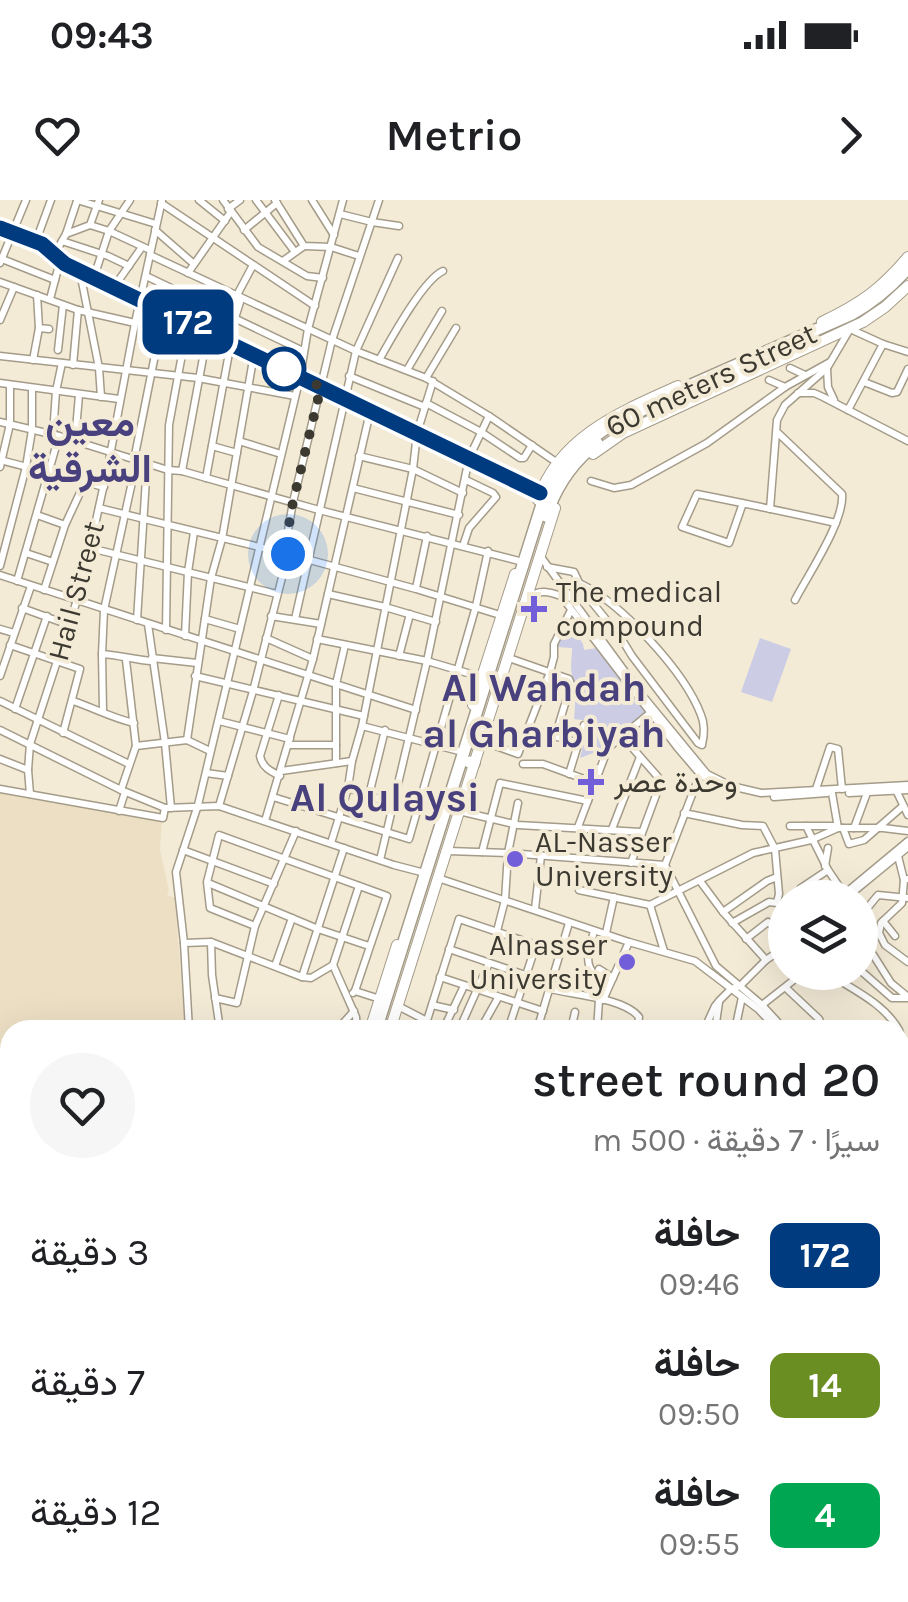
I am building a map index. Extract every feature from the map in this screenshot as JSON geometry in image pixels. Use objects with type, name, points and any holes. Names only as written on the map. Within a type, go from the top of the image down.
[{"type":"highway","name":"60 meters Street","points":[[749,364],[868,301],[908,268]]},
{"type":"highway","name":"60 meters Street","points":[[412,929],[439,822],[531,530],[561,466],[590,438],[622,417],[848,326],[908,278]]},
{"type":"highway","points":[[758,350],[749,364],[769,373]]},
{"type":"highway","name":"60 meters Street","points":[[383,1020],[471,762],[552,498],[574,464],[595,444],[686,389]]},
{"type":"highway","points":[[683,405],[686,389]]},
{"type":"main road","name":"60 meters Street","points":[[686,389],[758,350],[868,301],[908,258]]},
{"type":"main road","name":"60 meters Street","points":[[380,1020],[380,998],[448,851],[471,762],[482,741],[537,555],[573,472],[613,439],[683,405],[769,373],[848,326],[863,322],[906,289]]},
{"type":"main road","name":"60 meters Street","points":[[388,1020],[398,1006],[421,872],[540,493],[556,462],[592,429],[622,417]]},
{"type":"street","points":[[26,200],[1,261],[55,280]]},
{"type":"street","points":[[36,242],[50,200]]},
{"type":"street","points":[[50,299],[57,258],[77,200],[97,203],[155,228],[194,264]]},
{"type":"street","points":[[94,277],[109,230],[130,200]]},
{"type":"street","points":[[199,200],[224,221]]},
{"type":"street","points":[[223,200],[258,247],[307,276],[323,278]]},
{"type":"street","points":[[188,273],[240,200]]},
{"type":"street","points":[[256,200],[295,252]]},
{"type":"street","points":[[188,1020],[176,872],[199,804],[300,377],[308,328],[343,200]]},
{"type":"street","points":[[220,804],[272,616],[293,502],[332,340],[378,200]]},
{"type":"street","points":[[244,230],[276,201],[304,246]]},
{"type":"street","points":[[313,201],[334,235]]},
{"type":"street","points":[[162,202],[315,306]]},
{"type":"street","name":"Hail Street","points":[[30,794],[31,743],[90,548],[146,276],[147,251],[162,202]]},
{"type":"street","points":[[90,224],[97,203]]},
{"type":"street","points":[[340,214],[399,226]]},
{"type":"street","points":[[64,237],[90,224],[109,230],[239,298],[430,380],[556,462]]},
{"type":"street","points":[[281,233],[290,224]]},
{"type":"street","points":[[0,228],[36,242],[80,271],[540,493]]},
{"type":"street","points":[[64,237],[129,266]]},
{"type":"street","points":[[283,261],[304,246],[331,247],[359,256]]},
{"type":"street","points":[[114,287],[129,266],[147,251]]},
{"type":"street","points":[[295,620],[356,351],[398,258]]},
{"type":"street","points":[[206,478],[227,340],[253,265]]},
{"type":"street","points":[[80,271],[101,397]]},
{"type":"street","points":[[379,360],[435,274],[443,271]]},
{"type":"street","points":[[146,276],[303,350]]},
{"type":"street","points":[[0,282],[78,310],[135,322]]},
{"type":"street","points":[[0,320],[14,287]]},
{"type":"street","points":[[33,360],[44,328],[37,295]]},
{"type":"street","points":[[58,350],[64,305]]},
{"type":"street","points":[[73,365],[78,310]]},
{"type":"street","points":[[134,460],[164,310]]},
{"type":"street","points":[[407,370],[442,311]]},
{"type":"street","points":[[166,630],[169,425],[188,322]]},
{"type":"street","points":[[863,322],[865,336]]},
{"type":"street","points":[[770,509],[778,420],[785,405],[829,365],[848,326],[908,352]]},
{"type":"street","points":[[332,842],[362,726],[430,380],[456,328]]},
{"type":"street","points":[[182,471],[208,332]]},
{"type":"street","points":[[829,338],[839,348]]},
{"type":"street","points":[[848,410],[883,344]]},
{"type":"street","points":[[187,740],[211,578],[222,540],[254,354]]},
{"type":"street","points":[[0,356],[198,378],[295,396]]},
{"type":"street","points":[[17,581],[50,473],[62,364]]},
{"type":"street","points":[[591,481],[614,488],[631,485],[708,443],[785,387],[829,365]]},
{"type":"street","points":[[829,365],[828,387],[839,404],[908,441]]},
{"type":"street","points":[[790,368],[806,376]]},
{"type":"street","points":[[864,382],[898,392],[908,369]]},
{"type":"street","points":[[769,373],[785,387]]},
{"type":"street","points":[[349,376],[426,405],[481,432],[520,458],[532,445]]},
{"type":"street","points":[[0,383],[120,399]]},
{"type":"street","points":[[10,385],[10,424],[1,462],[104,487]]},
{"type":"street","points":[[0,566],[26,467],[32,430],[32,388]]},
{"type":"street","points":[[797,393],[814,394],[839,404]]},
{"type":"street","points":[[75,441],[79,395]]},
{"type":"street","points":[[266,820],[313,659],[370,412]]},
{"type":"street","points":[[380,859],[470,458],[489,416]]},
{"type":"street","points":[[0,422],[520,561]]},
{"type":"street","points":[[776,432],[842,494],[836,524],[795,600]]},
{"type":"street","points":[[239,440],[281,454]]},
{"type":"street","points":[[212,446],[237,453]]},
{"type":"street","points":[[359,456],[412,468],[463,493]]},
{"type":"street","points":[[137,620],[147,462]]},
{"type":"street","points":[[463,546],[469,528],[496,497],[466,480]]},
{"type":"street","points":[[102,711],[104,610],[132,482],[127,481]]},
{"type":"street","points":[[44,590],[64,525],[86,482]]},
{"type":"street","points":[[353,488],[459,515]]},
{"type":"street","points":[[743,503],[729,543],[682,527],[697,494],[743,503],[836,524]]},
{"type":"street","points":[[99,508],[310,560],[500,614]]},
{"type":"street","points":[[37,515],[64,525]]},
{"type":"street","points":[[185,636],[194,532]]},
{"type":"street","points":[[416,589],[428,536]]},
{"type":"street","points":[[90,548],[277,594]]},
{"type":"street","points":[[273,797],[409,839],[488,552]]},
{"type":"street","points":[[25,553],[53,562]]},
{"type":"street","points":[[537,555],[650,713],[700,774],[756,797],[908,787]]},
{"type":"street","points":[[547,568],[572,571],[582,588],[673,711],[702,745],[704,726],[700,712],[674,668],[622,612],[582,588]]},
{"type":"street","points":[[0,575],[416,710]]},
{"type":"street","points":[[0,676],[31,586]]},
{"type":"street","points":[[582,588],[582,616]]},
{"type":"street","points":[[526,599],[533,593],[561,596],[582,616],[707,774],[731,786],[754,793],[908,787]]},
{"type":"street","points":[[328,594],[436,622]]},
{"type":"street","points":[[22,608],[69,625]]},
{"type":"street","points":[[482,741],[518,754],[550,672],[554,644],[574,608]]},
{"type":"street","points":[[399,656],[410,614]]},
{"type":"street","points":[[16,709],[46,616]]},
{"type":"street","points":[[272,616],[321,624]]},
{"type":"street","points":[[205,619],[240,629]]},
{"type":"street","points":[[0,788],[163,818],[169,807],[165,744],[148,624]]},
{"type":"street","points":[[0,629],[14,633]]},
{"type":"street","points":[[266,638],[313,659]]},
{"type":"street","points":[[317,639],[481,677]]},
{"type":"street","points":[[10,645],[80,669],[63,733]]},
{"type":"street","points":[[336,763],[336,684],[345,645]]},
{"type":"street","points":[[102,654],[126,660],[197,663]]},
{"type":"street","points":[[508,658],[569,678],[571,684],[556,737]]},
{"type":"street","points":[[119,811],[136,746],[126,660]]},
{"type":"street","points":[[195,676],[364,716]]},
{"type":"street","points":[[279,696],[261,763],[280,773],[352,761]]},
{"type":"street","points":[[0,701],[129,764]]},
{"type":"street","points":[[73,701],[134,723]]},
{"type":"street","points":[[578,827],[608,748],[650,713]]},
{"type":"street","points":[[219,721],[290,742],[336,745]]},
{"type":"street","points":[[362,726],[459,751]]},
{"type":"street","points":[[570,774],[584,726]]},
{"type":"street","points":[[0,728],[123,790],[169,807],[220,804],[421,872]]},
{"type":"street","points":[[529,728],[579,744]]},
{"type":"street","points":[[369,795],[386,730]]},
{"type":"street","points":[[622,736],[658,776],[659,787],[631,862]]},
{"type":"street","points":[[136,746],[187,740],[210,751]]},
{"type":"street","points":[[816,789],[830,747],[838,749],[842,789]]},
{"type":"street","points":[[612,829],[640,757]]},
{"type":"street","points":[[0,759],[28,770]]},
{"type":"street","points":[[523,764],[542,764],[595,783]]},
{"type":"street","points":[[206,773],[228,776]]},
{"type":"street","points":[[700,774],[665,865],[716,966],[742,997],[769,1020]]},
{"type":"street","points":[[482,852],[500,784],[588,801]]},
{"type":"street","points":[[348,788],[394,805]]},
{"type":"street","points":[[896,790],[908,815]]},
{"type":"street","points":[[854,828],[867,792]]},
{"type":"street","points":[[832,793],[840,828],[851,844],[864,840],[903,806]]},
{"type":"street","points":[[497,932],[518,803]]},
{"type":"street","points":[[460,810],[512,823],[641,832]]},
{"type":"street","points":[[684,813],[763,826],[775,850],[777,880]]},
{"type":"street","points":[[266,820],[380,859]]},
{"type":"street","points":[[790,826],[908,832]]},
{"type":"street","points":[[806,826],[835,880]]},
{"type":"street","points":[[579,890],[650,905],[753,853],[811,840],[840,828]]},
{"type":"street","points":[[215,998],[237,1002],[255,926],[296,831]]},
{"type":"street","points":[[255,926],[210,908],[206,882],[219,835],[387,896],[352,993],[356,1020]]},
{"type":"street","points":[[869,880],[908,844]]},
{"type":"street","points":[[862,880],[908,844]]},
{"type":"street","points":[[302,977],[344,848]]},
{"type":"street","points":[[812,880],[826,868],[828,848]]},
{"type":"street","points":[[184,850],[274,884]]},
{"type":"street","points":[[448,851],[665,865]]},
{"type":"street","points":[[535,910],[541,856]]},
{"type":"street","points":[[897,856],[906,879],[906,898],[878,930],[880,940],[908,962]]},
{"type":"street","points":[[723,912],[777,877]]},
{"type":"street","points":[[438,878],[703,966],[762,1006],[773,1020]]},
{"type":"street","points":[[700,881],[766,960],[719,1000],[709,1020]]},
{"type":"street","points":[[206,882],[369,946]]},
{"type":"street","points":[[184,942],[211,942],[311,978],[334,965],[359,886]]},
{"type":"street","points":[[878,894],[906,898]]},
{"type":"street","points":[[606,934],[614,897]]},
{"type":"street","points":[[650,905],[664,951]]},
{"type":"street","points":[[732,922],[768,905]]},
{"type":"street","points":[[275,966],[292,918]]},
{"type":"street","points":[[398,1006],[427,1020],[459,918],[536,945],[511,1020]]},
{"type":"street","points":[[884,921],[895,936]]},
{"type":"street","points":[[746,938],[768,922]]},
{"type":"street","points":[[540,1020],[569,923]]},
{"type":"street","points":[[594,931],[589,969],[596,976],[599,969],[613,978]]},
{"type":"street","points":[[211,942],[218,1020]]},
{"type":"street","points":[[598,1020],[601,1000],[629,942]]},
{"type":"street","points":[[449,949],[525,975]]},
{"type":"street","points":[[464,1020],[489,962]]},
{"type":"street","points":[[878,963],[891,984],[908,997]]},
{"type":"street","points":[[334,965],[352,993],[380,998]]},
{"type":"street","points":[[703,966],[716,966]]},
{"type":"street","points":[[440,977],[543,1012]]},
{"type":"street","points":[[449,1020],[464,986]]},
{"type":"street","points":[[878,986],[892,998],[908,997]]},
{"type":"street","points":[[550,990],[622,1005],[634,1010],[639,1020]]},
{"type":"street","points":[[762,1006],[783,990]]},
{"type":"street","points":[[788,990],[819,1020]]},
{"type":"street","points":[[856,990],[891,1020]]},
{"type":"street","points":[[737,1020],[742,997]]},
{"type":"street","points":[[486,1020],[498,998]]},
{"type":"street","points":[[716,1020],[719,1000]]},
{"type":"street","points":[[432,1004],[454,1010]]},
{"type":"street","points":[[346,1020],[354,1011]]},
{"type":"street","points":[[573,1020],[575,1012]]},
{"type":"shaded area","points":[[576,633],[584,650],[597,648],[646,713],[596,752],[580,758],[589,721],[574,719],[572,648],[556,647],[560,636]]},
{"type":"shaded area","points":[[760,638],[791,649],[772,702],[741,692]]},
{"type":"shaded area","points":[[0,790],[162,819],[160,850],[167,895],[175,898],[184,1020],[0,1020]]},
{"type":"bus line","name":"172","points":[[0,228],[36,242],[65,264],[540,493]]},
{"type":"place","name":"The medical compound","points":[[534,609]]},
{"type":"place","name":"وحدة عصر","points":[[591,782]]},
{"type":"place","name":"AL-Nasser University","points":[[515,859]]},
{"type":"place","name":"Alnasser University","points":[[627,962]]},
{"type":"district","name":"معين الشرقية","points":[[90,445]]},
{"type":"district","name":"Al Wahdah al Gharbiyah","points":[[544,710]]},
{"type":"district","name":"Al Qulaysi","points":[[385,797]]},
{"type":"route","points":[[284,369],[276,365],[321,387],[293,502],[284,553],[288,554]]}]
